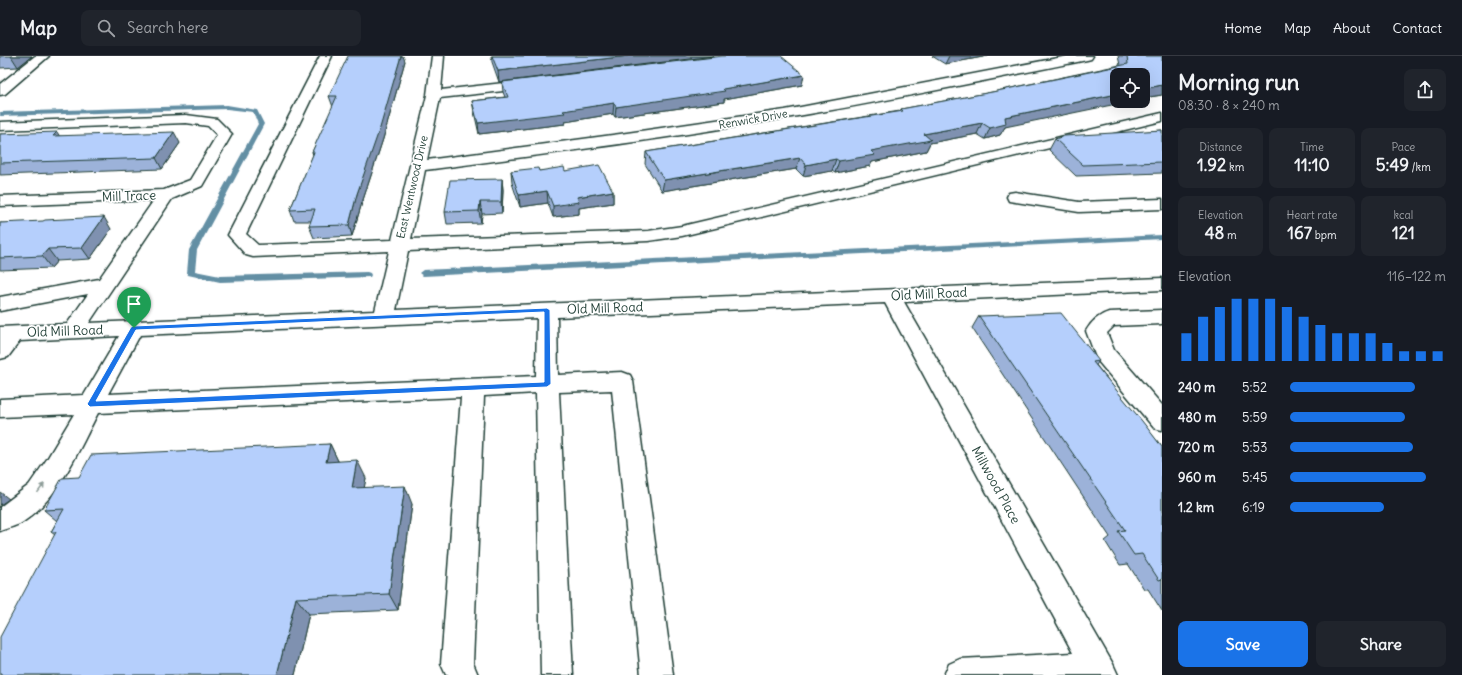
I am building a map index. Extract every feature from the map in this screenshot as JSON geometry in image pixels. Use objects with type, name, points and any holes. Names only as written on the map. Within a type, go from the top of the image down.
[{"type":"street","points":[[0,91],[43,56]]},
{"type":"street","points":[[326,56],[237,235],[253,251],[399,244],[648,236],[682,231],[1162,117]]},
{"type":"street","name":"East Wentwood Drive","points":[[384,318],[399,244],[434,95],[438,56]]},
{"type":"street","name":"Renwick Drive","points":[[417,166],[576,146],[743,121],[911,91],[1086,56]]},
{"type":"street","points":[[434,95],[543,82]]},
{"type":"street","points":[[0,126],[186,119],[212,122],[225,134],[196,183],[166,195]]},
{"type":"street","name":"Mill Trace","points":[[0,201],[166,195]]},
{"type":"street","name":"Mill Trace","points":[[73,331],[166,195]]},
{"type":"street","points":[[1014,197],[1079,207],[1162,204]]},
{"type":"street","points":[[0,304],[105,284]]},
{"type":"street","name":"Old Mill Road","points":[[7,334],[1162,284]]},
{"type":"street","name":"Millwood Place","points":[[891,296],[1100,671]]},
{"type":"street","points":[[547,310],[547,384],[557,675]]},
{"type":"street","points":[[1162,316],[1109,319],[1096,331],[1105,354],[1162,421]]},
{"type":"street","points":[[0,519],[13,514],[38,494],[56,467],[134,328]]},
{"type":"street","points":[[0,351],[7,334]]},
{"type":"street","points":[[0,408],[622,381],[657,675]]},
{"type":"street","points":[[462,675],[457,664],[474,388]]},
{"type":"street","points":[[960,675],[1100,671]]},
{"type":"building","points":[[348,56],[401,56],[380,128],[357,194],[349,225],[309,226],[315,209],[290,210],[314,152],[312,152],[337,96],[329,96]]},
{"type":"building","points":[[492,56],[629,56],[498,71]]},
{"type":"building","points":[[723,56],[781,56],[804,75],[723,89],[725,91],[616,107],[614,103],[563,111],[565,113],[478,123],[472,101],[508,97],[502,82]]},
{"type":"building","points":[[1127,56],[1162,56],[1162,85],[1150,88],[1150,68],[1110,68],[1110,95],[1005,117],[1006,124],[990,128],[982,123],[924,134],[931,140],[871,151],[875,155],[839,161],[836,159],[806,165],[800,158],[664,180],[646,152],[903,111],[901,109],[1128,64]]},
{"type":"building","points":[[1162,130],[1162,162],[1083,165],[1055,139],[1064,136]]},
{"type":"building","points":[[57,132],[53,136],[174,132],[156,158],[0,163],[0,134]]},
{"type":"building","points":[[599,165],[613,191],[577,197],[579,202],[553,206],[547,191],[519,195],[511,171],[538,168],[539,171],[564,167],[565,171]]},
{"type":"building","points":[[502,179],[501,202],[480,202],[479,211],[445,212],[450,180]]},
{"type":"building","points":[[104,217],[82,248],[48,249],[42,256],[0,258],[0,223]]},
{"type":"building","points":[[1061,313],[1099,361],[1093,362],[1162,447],[1162,579],[1159,580],[1142,554],[1134,555],[1118,531],[1125,530],[979,316]]},
{"type":"building","points":[[330,444],[326,462],[357,460],[352,488],[405,486],[389,594],[296,598],[277,675],[0,675],[0,637],[56,532],[51,532],[64,509],[44,510],[62,478],[79,477],[91,455]]},
{"type":"waterway","points":[[0,114],[227,107],[255,111],[261,124],[193,250],[191,273],[220,279],[367,275]]},
{"type":"waterway","points":[[423,273],[1162,237]]},
{"type":"route","points":[[547,310],[547,384],[90,404],[134,328],[547,310]]}]
